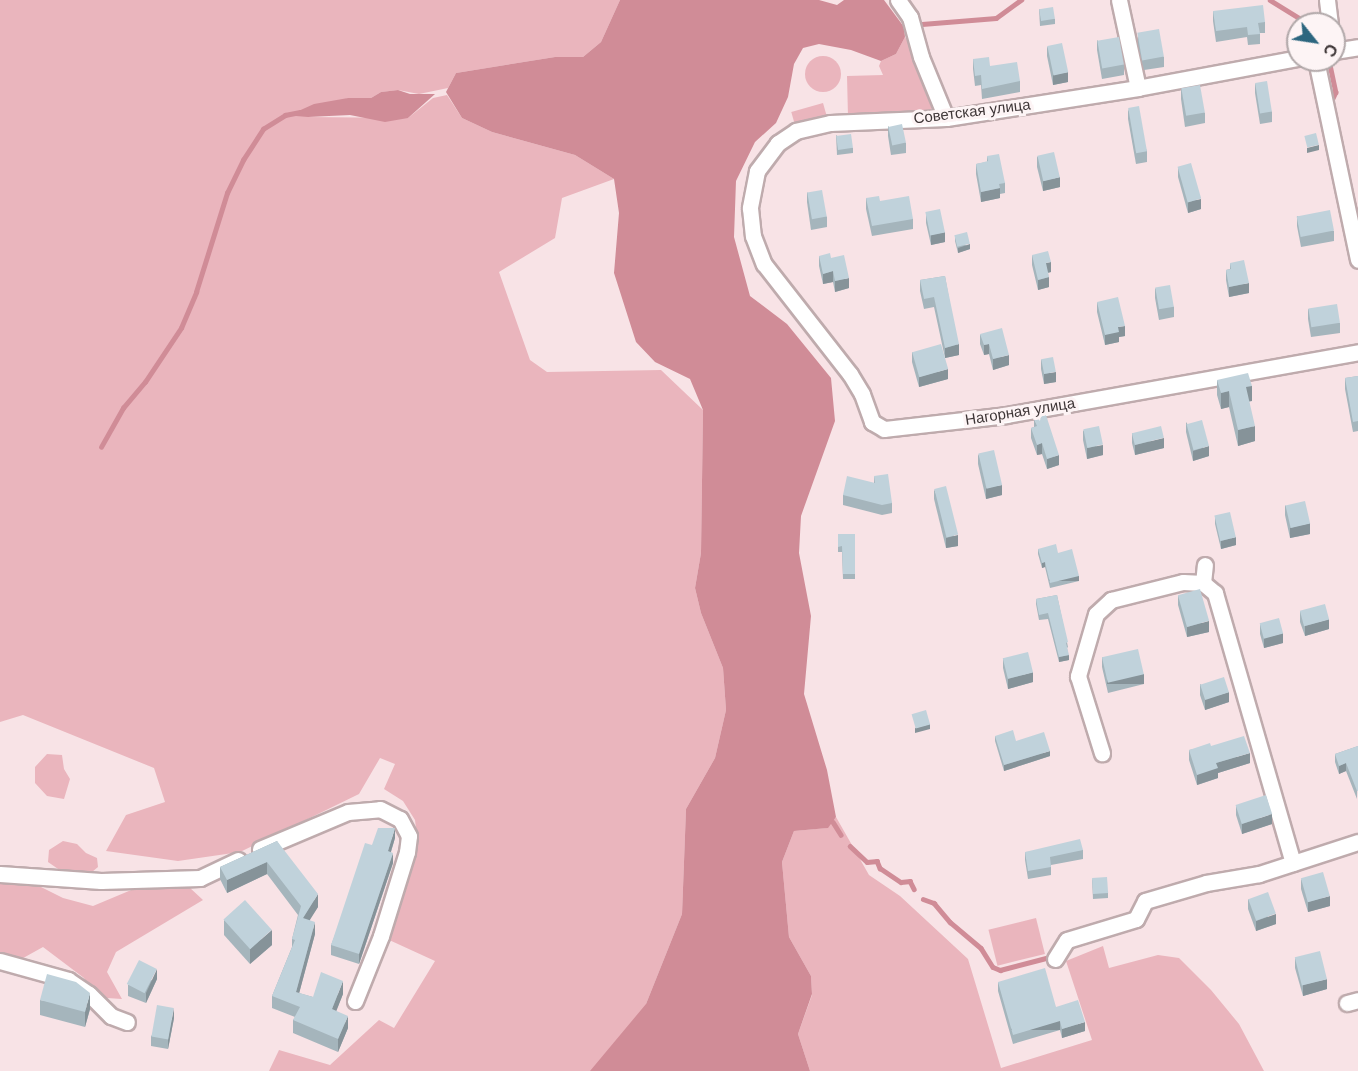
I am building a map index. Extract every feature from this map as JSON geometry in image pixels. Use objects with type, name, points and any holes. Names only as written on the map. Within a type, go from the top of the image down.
[{"type":"street","points":[[1119,0],[1138,88]]},
{"type":"street","points":[[899,1],[913,24],[921,57],[946,118]]},
{"type":"street","name":"Советская улица","points":[[764,264],[753,236],[750,208],[757,171],[778,143],[796,131],[830,123],[946,118],[1138,88],[1286,60]]},
{"type":"street","points":[[1319,72],[1357,250]]},
{"type":"street","name":"Нагорная улица","points":[[764,264],[850,374],[862,394],[872,422],[884,429],[1006,415],[1358,352]]},
{"type":"street","points":[[1203,583],[1205,565]]},
{"type":"street","points":[[1102,753],[1078,676],[1093,609],[1111,600],[1183,582],[1203,583],[1215,593],[1293,863]]},
{"type":"street","points":[[0,874],[101,881],[200,878],[348,812],[380,809],[400,819],[409,836],[407,852],[381,936],[355,1001]]},
{"type":"street","points":[[1055,959],[1067,940],[1136,919],[1145,901],[1206,883],[1259,874],[1358,842]]},
{"type":"street","points":[[0,961],[68,980],[89,994],[111,1016],[127,1023]]},
{"type":"shaded area","points":[[0,0],[620,0],[601,42],[583,57],[555,57],[456,73],[448,88],[419,94],[398,90],[381,92],[371,98],[348,98],[308,117],[408,118],[433,98],[447,95],[462,118],[492,132],[575,155],[614,179],[562,198],[555,238],[499,272],[530,360],[547,372],[661,370],[703,410],[701,553],[695,588],[701,613],[723,668],[726,710],[715,758],[686,809],[682,914],[646,1004],[753,1071],[269,1071],[279,1050],[330,1065],[379,1020],[394,1028],[435,961],[387,939],[417,837],[415,820],[403,801],[384,789],[395,764],[380,758],[359,794],[240,852],[178,861],[106,851],[126,815],[165,802],[154,768],[23,715],[0,722]]},
{"type":"shaded area","points":[[620,0],[819,0],[837,5],[844,0],[884,0],[904,27],[905,37],[896,54],[881,61],[851,50],[819,44],[803,48],[794,64],[788,97],[776,123],[755,142],[736,181],[734,237],[750,296],[787,324],[831,378],[835,421],[801,516],[799,553],[811,616],[804,694],[827,770],[836,817],[828,828],[794,831],[782,862],[789,937],[811,976],[812,994],[798,1034],[810,1071],[590,1071],[646,1004],[682,914],[686,809],[715,758],[726,710],[723,668],[701,613],[695,588],[701,553],[703,410],[690,379],[655,362],[636,342],[614,273],[619,213],[614,179],[575,155],[492,132],[462,118],[446,92],[456,73],[555,57],[583,57],[601,42]]},
{"type":"shaded area","points":[[905,37],[914,53],[932,109],[926,113],[848,117],[847,76],[883,75],[879,66],[881,61],[896,54]]},
{"type":"shaded area","points":[[823,56],[836,61],[841,74],[836,87],[823,92],[810,87],[805,74],[810,61]]},
{"type":"shaded area","points":[[398,90],[410,94],[435,94],[408,118],[385,122],[350,115],[308,117],[296,116],[294,113],[314,104],[348,98],[371,98],[381,92]]},
{"type":"shaded area","points":[[823,103],[827,117],[795,127],[791,112]]},
{"type":"shaded area","points":[[47,754],[62,755],[64,769],[70,779],[64,799],[47,796],[35,783],[35,767]]},
{"type":"shaded area","points":[[836,817],[869,875],[900,896],[968,959],[1001,1068],[1092,1040],[1066,961],[1103,946],[1109,968],[1158,955],[1179,958],[1211,990],[1239,1024],[1264,1071],[810,1071],[798,1034],[812,995],[811,976],[789,937],[782,862],[794,831],[827,828]]},
{"type":"shaded area","points":[[63,841],[77,844],[86,853],[97,858],[98,867],[92,872],[61,871],[48,862],[49,850]]},
{"type":"shaded area","points":[[0,879],[41,887],[63,898],[93,906],[136,888],[189,887],[203,900],[116,952],[107,972],[122,999],[107,998],[89,989],[84,978],[43,947],[16,962],[0,957]]},
{"type":"shaded area","points":[[1036,918],[1045,954],[997,966],[988,930]]},
{"type":"building","points":[[1263,5],[1265,22],[1258,23],[1260,34],[1248,35],[1247,27],[1216,31],[1213,11]]},
{"type":"building","points":[[1053,7],[1055,19],[1041,21],[1039,9]]},
{"type":"building","points":[[1159,29],[1164,57],[1142,60],[1137,33]]},
{"type":"building","points":[[1119,37],[1124,65],[1102,68],[1097,41]]},
{"type":"building","points":[[1062,43],[1068,72],[1054,75],[1047,46]]},
{"type":"building","points":[[989,57],[990,66],[1017,62],[1020,81],[982,89],[981,75],[975,76],[973,59]]},
{"type":"building","points":[[1267,81],[1272,112],[1260,113],[1255,83]]},
{"type":"building","points":[[1200,85],[1205,113],[1186,116],[1181,88]]},
{"type":"building","points":[[1139,106],[1147,151],[1136,153],[1128,108]]},
{"type":"building","points":[[902,124],[906,143],[892,145],[888,127]]},
{"type":"building","points":[[1316,133],[1319,145],[1307,148],[1304,136]]},
{"type":"building","points":[[851,134],[853,148],[838,150],[836,136]]},
{"type":"building","points":[[1054,152],[1060,177],[1043,181],[1037,156]]},
{"type":"building","points":[[999,154],[1005,183],[999,184],[1000,188],[981,192],[976,164],[988,161],[987,156]]},
{"type":"building","points":[[1191,163],[1201,199],[1188,202],[1178,167]]},
{"type":"building","points":[[822,190],[827,217],[812,219],[807,193]]},
{"type":"building","points":[[879,196],[880,201],[909,196],[913,219],[872,226],[866,198]]},
{"type":"building","points":[[940,209],[945,232],[930,236],[925,212]]},
{"type":"building","points":[[1330,210],[1334,231],[1301,237],[1297,216]]},
{"type":"building","points":[[967,232],[970,244],[957,247],[954,235]]},
{"type":"building","points":[[1048,251],[1051,262],[1046,263],[1049,277],[1038,280],[1032,255]]},
{"type":"building","points":[[830,253],[831,258],[844,255],[849,278],[835,281],[833,271],[823,274],[819,256]]},
{"type":"building","points":[[1244,260],[1249,283],[1229,287],[1226,270],[1231,269],[1230,263]]},
{"type":"building","points":[[945,276],[959,344],[945,348],[934,297],[924,299],[920,280]]},
{"type":"building","points":[[1170,285],[1174,307],[1159,309],[1155,288]]},
{"type":"building","points":[[1118,297],[1125,326],[1118,327],[1119,332],[1105,335],[1097,302]]},
{"type":"building","points":[[1337,304],[1340,323],[1311,327],[1308,309]]},
{"type":"building","points":[[1002,328],[1009,355],[993,359],[989,344],[984,345],[980,334]]},
{"type":"building","points":[[941,344],[948,369],[919,377],[912,352]]},
{"type":"building","points":[[1053,357],[1056,372],[1044,374],[1041,359]]},
{"type":"building","points":[[1248,373],[1252,386],[1246,387],[1255,426],[1238,430],[1229,391],[1221,393],[1217,380]]},
{"type":"building","points":[[1358,376],[1358,421],[1353,422],[1345,378]]},
{"type":"building","points":[[1046,415],[1059,455],[1047,459],[1042,443],[1037,445],[1031,428],[1037,426],[1034,419]]},
{"type":"building","points":[[1202,420],[1209,446],[1194,450],[1187,424]]},
{"type":"building","points":[[1099,426],[1103,445],[1087,448],[1083,429]]},
{"type":"building","points":[[1161,426],[1164,438],[1135,445],[1132,433]]},
{"type":"building","points":[[994,450],[1002,485],[987,489],[978,454]]},
{"type":"building","points":[[888,474],[892,503],[882,505],[843,495],[847,476],[875,483],[874,476]]},
{"type":"building","points":[[946,486],[958,535],[946,537],[934,489]]},
{"type":"building","points":[[1305,501],[1310,523],[1291,528],[1286,505]]},
{"type":"building","points":[[1230,512],[1236,537],[1220,541],[1214,516]]},
{"type":"building","points":[[838,534],[855,534],[855,574],[843,574],[842,546],[838,547]]},
{"type":"building","points":[[1056,544],[1058,553],[1072,549],[1079,576],[1050,583],[1045,562],[1042,563],[1038,549]]},
{"type":"building","points":[[1200,589],[1209,621],[1187,627],[1178,595]]},
{"type":"building","points":[[1057,595],[1069,655],[1059,657],[1048,613],[1039,615],[1036,599]]},
{"type":"building","points":[[1325,604],[1329,619],[1304,626],[1300,611]]},
{"type":"building","points":[[1279,618],[1283,633],[1264,639],[1260,623]]},
{"type":"building","points":[[1138,649],[1144,674],[1108,683],[1102,657]]},
{"type":"building","points":[[1028,652],[1033,672],[1008,679],[1003,658]]},
{"type":"building","points":[[1224,677],[1229,692],[1205,700],[1200,685]]},
{"type":"building","points":[[926,710],[930,724],[916,729],[912,714]]},
{"type":"building","points":[[1013,730],[1016,741],[1044,732],[1050,751],[1004,765],[995,736]]},
{"type":"building","points":[[1244,736],[1250,753],[1216,763],[1218,768],[1197,775],[1189,750]]},
{"type":"building","points":[[1358,746],[1357,791],[1346,763],[1339,766],[1335,754]]},
{"type":"building","points":[[1266,795],[1272,814],[1242,824],[1236,805]]},
{"type":"building","points":[[378,828],[395,828],[388,851],[393,853],[359,954],[331,945],[365,843],[372,845]]},
{"type":"building","points":[[1080,839],[1083,850],[1050,857],[1051,867],[1028,871],[1025,852]]},
{"type":"building","points":[[277,841],[318,894],[303,918],[315,922],[296,992],[313,997],[321,972],[343,981],[332,1009],[348,1016],[338,1039],[293,1020],[300,1007],[272,996],[295,940],[292,939],[301,906],[267,862],[227,880],[220,867]]},
{"type":"building","points":[[1323,872],[1330,896],[1308,902],[1301,878]]},
{"type":"building","points":[[1107,877],[1108,893],[1093,894],[1092,878]]},
{"type":"building","points":[[1268,892],[1276,914],[1256,921],[1248,899]]},
{"type":"building","points":[[245,900],[272,930],[250,949],[223,919]]},
{"type":"building","points":[[1320,951],[1327,979],[1302,985],[1295,957]]},
{"type":"building","points":[[139,960],[157,969],[145,993],[127,984]]},
{"type":"building","points":[[1045,968],[1056,1007],[1078,1000],[1085,1022],[1062,1029],[1060,1021],[1013,1035],[998,982]]},
{"type":"building","points":[[47,974],[76,982],[90,993],[85,1012],[40,1000]]},
{"type":"building","points":[[157,1005],[174,1008],[168,1039],[151,1037]]},
{"type":"waterway","points":[[922,24],[996,18],[1021,0]]},
{"type":"waterway","points":[[1270,0],[1290,12]]},
{"type":"waterway","points":[[1330,105],[1336,92],[1332,72]]},
{"type":"waterway","points":[[101,447],[123,408],[145,382],[181,328],[196,292],[227,193],[243,160],[263,129],[285,115],[300,112]]},
{"type":"waterway","points":[[1354,204],[1358,222]]},
{"type":"waterway","points":[[833,822],[841,835]]},
{"type":"waterway","points":[[850,846],[867,862],[877,861],[880,868],[901,882],[910,881],[914,889]]},
{"type":"waterway","points":[[923,899],[934,903],[950,922],[981,948],[993,967],[1000,970],[1050,957]]}]
